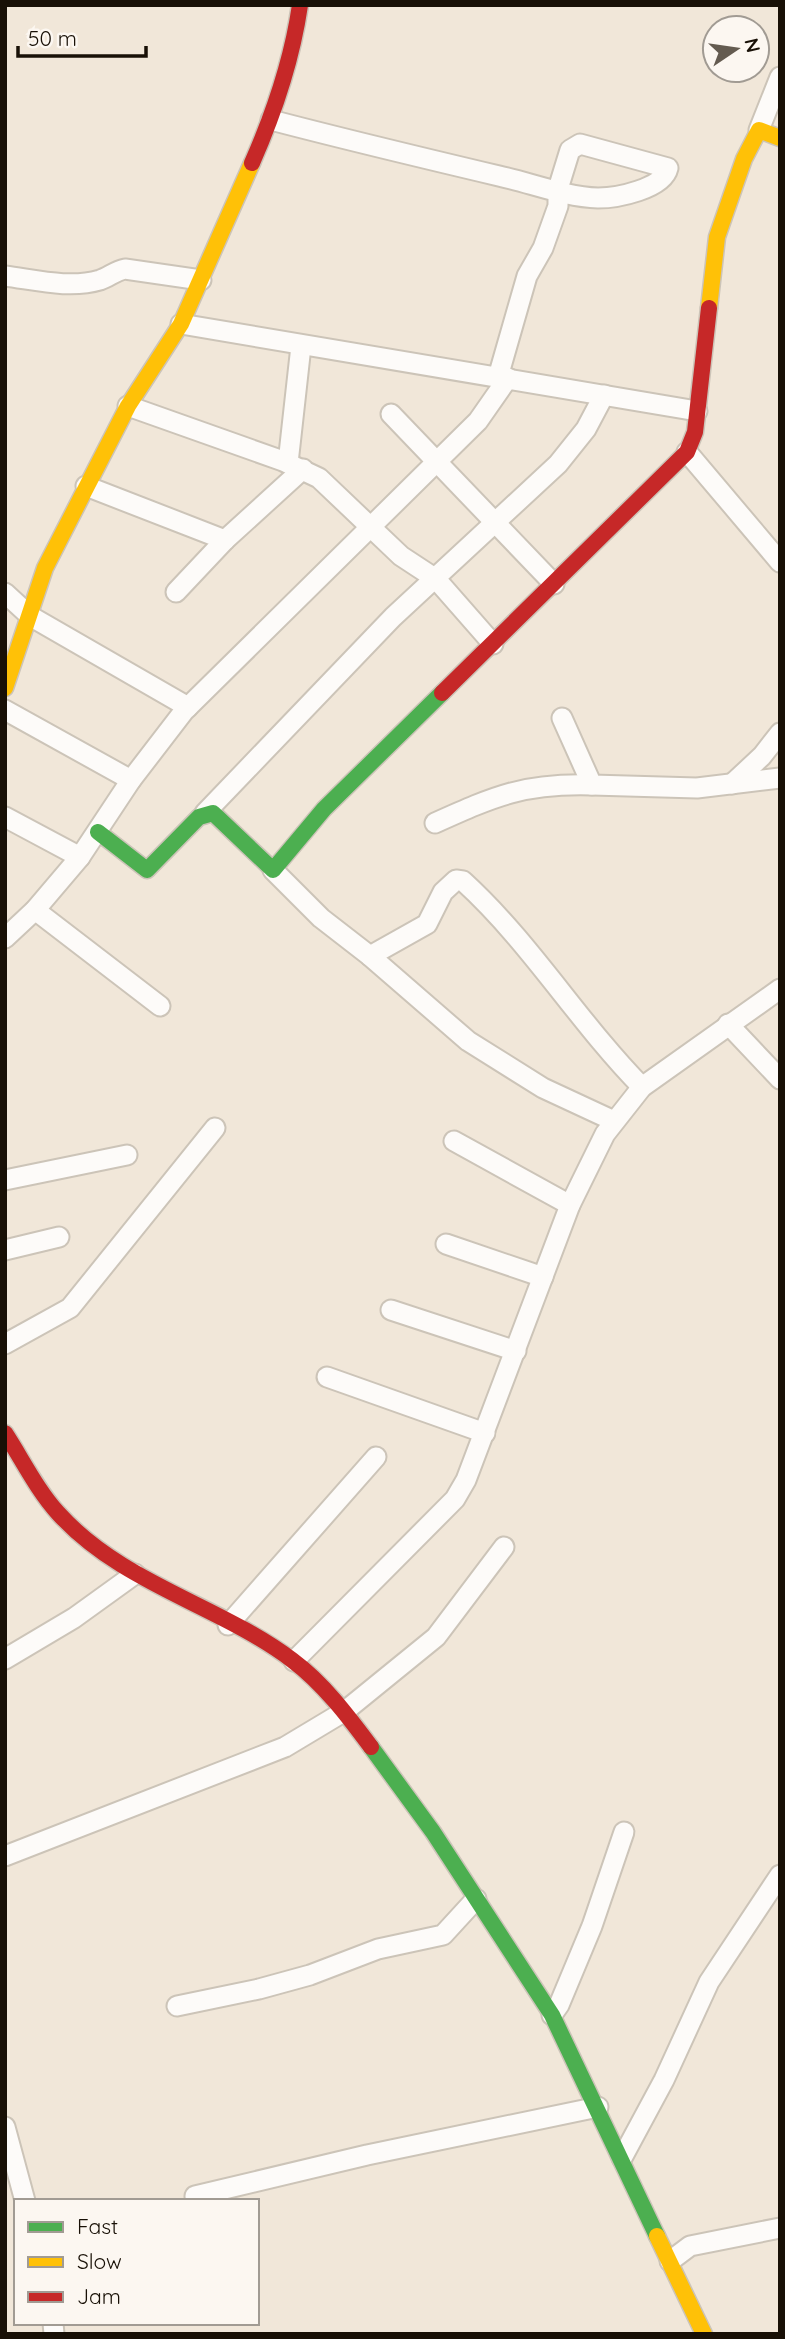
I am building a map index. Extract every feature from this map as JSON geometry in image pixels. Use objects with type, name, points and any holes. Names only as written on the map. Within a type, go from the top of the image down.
[{"type":"street","points":[[5,688],[10,659],[30,616],[46,568],[128,406],[181,324],[271,121],[296,34],[300,5]]},
{"type":"street","points":[[273,870],[324,809],[687,452],[695,432],[717,237],[744,159],[780,77]]},
{"type":"street","points":[[5,938],[35,910],[80,857],[131,780],[188,707],[478,421],[503,378],[527,276],[543,247],[558,205],[558,189],[570,150],[580,144],[668,168],[660,181],[602,198],[558,189],[271,121]]},
{"type":"street","points":[[758,131],[780,138]]},
{"type":"street","points":[[5,275],[72,284],[103,280],[113,271],[125,269],[201,280]]},
{"type":"street","points":[[181,324],[697,411]]},
{"type":"street","points":[[176,592],[296,466],[301,346]]},
{"type":"street","points":[[98,832],[147,870],[393,617],[496,525],[572,449],[604,395]]},
{"type":"street","points":[[128,406],[296,466],[319,478],[401,556],[436,579],[493,644]]},
{"type":"street","points":[[391,414],[554,584]]},
{"type":"street","points":[[687,452],[780,562]]},
{"type":"street","points":[[86,486],[225,540]]},
{"type":"street","points":[[5,593],[30,616],[188,707]]},
{"type":"street","points":[[5,710],[131,780]]},
{"type":"street","points":[[562,718],[592,785]]},
{"type":"street","points":[[732,784],[762,756],[780,733]]},
{"type":"street","points":[[435,823],[481,802],[528,786],[697,788],[732,784],[775,784]]},
{"type":"street","points":[[205,813],[213,813],[321,918],[370,956],[468,1041],[543,1088],[614,1121]]},
{"type":"street","points":[[5,817],[80,857]]},
{"type":"street","points":[[370,956],[427,924],[443,892],[456,880],[463,881],[495,910],[618,1062],[642,1087]]},
{"type":"street","points":[[35,910],[160,1006]]},
{"type":"street","points":[[294,1661],[455,1499],[466,1480],[485,1433],[570,1205],[591,1157],[614,1121],[642,1087],[780,989]]},
{"type":"street","points":[[728,1024],[780,1079]]},
{"type":"street","points":[[5,1344],[70,1308],[215,1128]]},
{"type":"street","points":[[454,1141],[570,1205]]},
{"type":"street","points":[[5,1180],[127,1155]]},
{"type":"street","points":[[5,1250],[59,1237]]},
{"type":"street","points":[[446,1244],[544,1277]]},
{"type":"street","points":[[391,1310],[516,1351]]},
{"type":"street","points":[[327,1377],[485,1433]]},
{"type":"street","points":[[5,1433],[58,1513],[135,1574],[265,1642],[294,1661],[345,1711],[433,1832],[552,2015],[704,2334]]},
{"type":"street","points":[[228,1625],[376,1457]]},
{"type":"street","points":[[5,1856],[285,1747],[345,1711],[436,1637],[504,1548]]},
{"type":"street","points":[[5,1659],[74,1618],[135,1574]]},
{"type":"street","points":[[552,2015],[559,2005],[592,1926],[624,1832]]},
{"type":"street","points":[[622,2158],[664,2080],[709,1982],[780,1875]]},
{"type":"street","points":[[177,2006],[258,1989],[310,1975],[378,1949],[443,1935],[476,1899]]},
{"type":"street","points":[[195,2196],[367,2155],[598,2107]]},
{"type":"street","points":[[5,2127],[24,2199]]},
{"type":"street","points":[[670,2261],[690,2246],[780,2228]]},
{"type":"traffic: fast","points":[[98,832],[147,870],[199,817],[213,813],[273,870],[324,809],[442,693]]},
{"type":"traffic: fast","points":[[371,1747],[433,1832],[552,2015],[657,2236]]},
{"type":"traffic: slow","points":[[709,308],[717,237],[744,159],[759,130],[780,138]]},
{"type":"traffic: slow","points":[[5,688],[45,568],[128,406],[181,324],[252,163]]},
{"type":"traffic: slow","points":[[657,2236],[704,2334]]},
{"type":"traffic: jam","points":[[252,163],[281,86],[300,5]]},
{"type":"traffic: jam","points":[[442,693],[687,452],[695,432],[709,308]]},
{"type":"traffic: jam","points":[[5,1433],[50,1504],[83,1537],[141,1576],[234,1624],[292,1660],[325,1689],[371,1747]]}]
